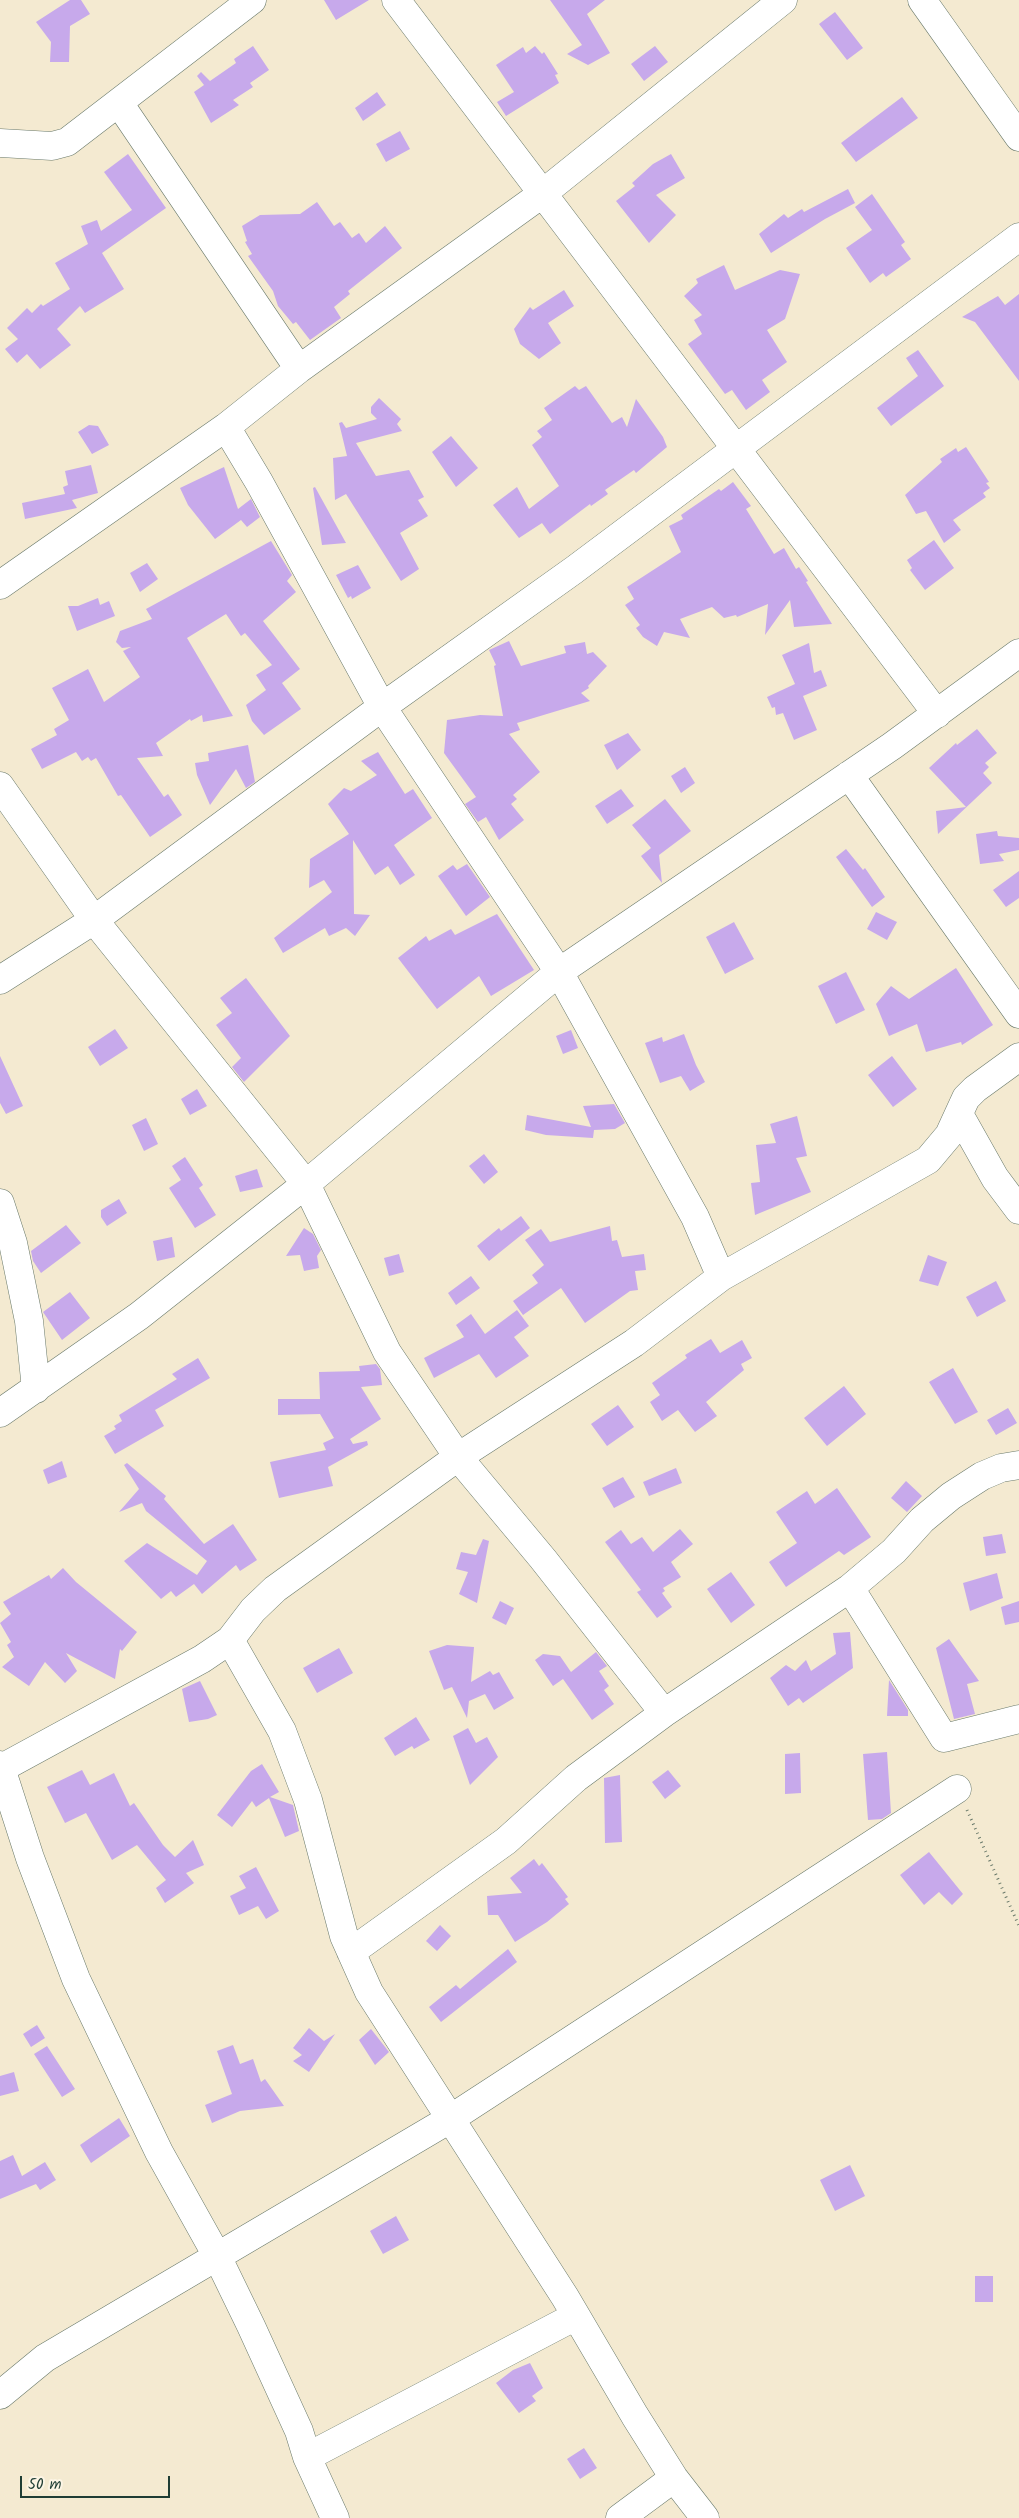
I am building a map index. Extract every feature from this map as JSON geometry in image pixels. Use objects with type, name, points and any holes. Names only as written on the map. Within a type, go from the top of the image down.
[{"type":"street","points":[[0,143],[52,146],[67,142],[252,0]]},
{"type":"street","points":[[396,0],[937,714]]},
{"type":"street","points":[[0,585],[226,427],[299,369],[542,194],[783,0]]},
{"type":"street","points":[[922,0],[1019,137]]},
{"type":"street","points":[[119,103],[299,369]]},
{"type":"street","points":[[0,980],[94,920],[382,707],[574,570],[1019,237]]},
{"type":"street","points":[[226,427],[259,482],[382,707],[559,972],[696,1217],[721,1278]]},
{"type":"street","points":[[0,1413],[139,1316],[306,1184],[559,972],[937,714],[1019,652]]},
{"type":"street","points":[[849,775],[1019,1014]]},
{"type":"street","points":[[0,786],[94,920],[306,1184],[387,1352],[458,1457],[543,1559],[664,1713]]},
{"type":"street","points":[[334,2518],[307,2457],[299,2431],[217,2256],[159,2152],[76,1979],[30,1858],[0,1768],[202,1660],[230,1640],[253,1610],[275,1589],[458,1457],[634,1343],[721,1278],[928,1160],[949,1135],[966,1098],[975,1089],[1019,1057]]},
{"type":"street","points":[[959,1114],[995,1178],[1019,1210]]},
{"type":"street","points":[[0,1203],[13,1243],[29,1321],[36,1389]]},
{"type":"street","points":[[351,1952],[506,1840],[576,1778],[664,1713],[850,1588],[894,1550],[922,1520],[951,1496],[982,1476],[1001,1468],[1019,1465]]},
{"type":"street","points":[[850,1588],[944,1738],[1019,1719]]},
{"type":"street","points":[[230,1640],[282,1731],[308,1800],[344,1936],[369,1992],[576,2316],[674,2478],[705,2518]]},
{"type":"street","points":[[0,2395],[46,2358],[450,2118],[957,1789]]},
{"type":"street","points":[[307,2457],[576,2316]]},
{"type":"street","points":[[620,2518],[674,2478]]},
{"type":"path","points":[[957,1789],[1019,1926]]},
{"type":"building","points":[[70,0],[81,0],[90,14],[70,26],[69,62],[50,62],[51,42],[36,22]]},
{"type":"building","points":[[324,0],[369,0],[336,20]]},
{"type":"building","points":[[550,0],[605,0],[587,14],[610,53],[588,65],[567,54],[582,45]]},
{"type":"building","points":[[835,12],[863,48],[847,60],[819,24]]},
{"type":"building","points":[[253,46],[269,70],[250,83],[253,87],[233,100],[239,105],[211,123],[194,92],[204,85],[197,76],[201,72],[210,81],[236,63],[234,59]]},
{"type":"building","points":[[535,46],[542,54],[544,52],[558,74],[555,75],[559,83],[506,116],[497,102],[514,92],[496,65],[523,47],[526,53]]},
{"type":"building","points":[[655,46],[668,62],[644,81],[631,64]]},
{"type":"building","points":[[377,92],[386,105],[363,121],[355,108]]},
{"type":"building","points":[[902,97],[918,118],[856,162],[841,143]]},
{"type":"building","points":[[400,131],[410,149],[386,162],[376,144]]},
{"type":"building","points":[[128,154],[166,208],[102,253],[124,289],[85,313],[80,306],[57,329],[71,345],[40,369],[27,354],[17,363],[5,349],[18,339],[7,328],[27,308],[32,313],[41,304],[43,306],[70,289],[55,263],[88,244],[81,226],[97,220],[101,231],[132,210],[104,172]]},
{"type":"building","points":[[671,154],[685,178],[656,195],[676,215],[649,243],[616,201],[635,186],[632,183],[653,164]]},
{"type":"building","points":[[848,189],[855,203],[825,219],[771,253],[759,234],[784,214],[788,218],[802,209],[804,212]]},
{"type":"building","points":[[872,194],[905,242],[901,245],[911,259],[886,277],[883,273],[870,283],[846,248],[872,230],[855,207]]},
{"type":"building","points":[[317,202],[334,226],[340,222],[352,238],[359,233],[366,243],[385,226],[402,248],[348,291],[350,294],[334,307],[341,318],[310,340],[296,322],[293,324],[278,306],[273,291],[248,256],[252,254],[245,242],[247,241],[242,226],[260,215],[300,214]]},
{"type":"building","points":[[724,265],[735,290],[780,270],[800,274],[785,319],[767,330],[787,362],[762,380],[770,392],[746,410],[732,390],[725,394],[688,344],[702,334],[694,320],[702,315],[684,296],[698,283],[696,279]]},
{"type":"building","points":[[564,290],[574,306],[548,323],[561,343],[539,359],[520,344],[514,329],[530,307],[533,310]]},
{"type":"building","points":[[1019,294],[1019,381],[975,322],[962,317],[998,296],[1005,305]]},
{"type":"building","points":[[918,350],[944,386],[891,426],[877,408],[918,376],[906,358]]},
{"type":"building","points":[[575,386],[579,390],[586,386],[612,423],[622,417],[627,427],[636,399],[663,437],[667,447],[636,473],[634,470],[605,490],[608,494],[591,506],[590,504],[550,534],[542,523],[519,538],[493,505],[517,487],[529,509],[559,486],[532,445],[542,437],[537,431],[552,420],[544,408]]},
{"type":"building","points":[[379,398],[401,419],[397,424],[402,431],[356,443],[376,476],[409,470],[424,497],[418,500],[428,516],[400,533],[419,569],[401,581],[346,494],[335,500],[333,458],[347,456],[339,423],[342,422],[346,428],[377,419],[371,413],[371,407]]},
{"type":"building","points":[[89,425],[98,426],[109,445],[92,454],[78,432]]},
{"type":"building","points":[[451,436],[478,468],[456,487],[432,452]]},
{"type":"building","points":[[966,447],[989,482],[986,483],[990,488],[983,493],[986,497],[953,520],[961,530],[944,543],[926,511],[916,514],[905,495],[942,462],[940,459],[956,448],[958,452]]},
{"type":"building","points":[[91,465],[98,493],[72,500],[77,508],[25,519],[22,503],[65,494],[63,487],[68,485],[65,471]]},
{"type":"building","points":[[224,467],[238,509],[251,499],[260,517],[247,527],[241,520],[215,539],[188,505],[180,488]]},
{"type":"building","points":[[733,482],[751,506],[746,509],[774,554],[784,548],[796,569],[799,567],[808,581],[806,582],[832,624],[794,627],[790,600],[765,635],[768,604],[737,617],[736,615],[724,618],[712,607],[680,619],[690,638],[664,632],[657,646],[643,637],[636,628],[640,625],[625,605],[634,599],[627,587],[681,552],[669,526],[683,519],[681,515],[719,489],[721,491]]},
{"type":"building","points":[[315,487],[346,543],[322,545],[313,488]]},
{"type":"building","points":[[934,540],[954,568],[925,590],[910,570],[912,568],[907,560]]},
{"type":"building","points":[[271,541],[292,575],[287,581],[296,592],[263,621],[300,669],[282,683],[301,709],[264,735],[252,721],[246,705],[266,690],[256,675],[272,665],[245,633],[241,636],[226,614],[187,638],[233,716],[203,722],[202,715],[191,721],[190,719],[156,743],[163,756],[137,758],[164,797],[168,794],[182,815],[150,837],[121,795],[118,796],[96,758],[91,761],[88,757],[82,761],[76,752],[42,769],[31,749],[57,735],[54,729],[69,720],[52,688],[88,669],[104,702],[140,677],[123,651],[131,647],[122,648],[116,642],[120,631],[152,619],[146,609]]},
{"type":"building","points":[[147,563],[158,579],[140,592],[130,573]]},
{"type":"building","points":[[358,565],[371,588],[352,599],[351,596],[348,598],[336,575]]},
{"type":"building","points":[[98,598],[100,605],[109,601],[115,616],[77,631],[68,606],[78,606]]},
{"type":"building","points":[[509,641],[521,666],[566,653],[564,646],[585,642],[587,654],[593,652],[607,666],[588,686],[589,688],[581,693],[590,701],[517,723],[520,730],[509,734],[540,772],[513,795],[517,799],[511,804],[524,820],[499,840],[486,817],[478,822],[465,804],[476,797],[444,753],[447,720],[480,715],[503,716],[494,666],[496,665],[489,650]]},
{"type":"building","points":[[809,643],[814,673],[821,670],[827,686],[803,696],[817,730],[794,740],[783,713],[776,715],[775,707],[772,708],[767,697],[795,684],[782,655]]},
{"type":"building","points":[[977,729],[997,753],[985,763],[989,767],[983,773],[992,783],[938,834],[936,811],[966,807],[929,768],[956,743],[957,745]]},
{"type":"building","points":[[628,733],[641,750],[617,770],[604,745]]},
{"type":"building","points":[[248,745],[255,782],[246,788],[236,769],[210,805],[197,775],[195,763],[209,761],[208,753]]},
{"type":"building","points":[[378,752],[405,794],[413,789],[432,818],[394,845],[415,875],[400,885],[388,866],[375,875],[353,840],[354,914],[370,915],[355,936],[346,928],[329,936],[325,928],[283,953],[274,938],[332,892],[324,880],[309,888],[310,859],[349,834],[328,804],[344,788],[351,791],[377,775],[361,761]]},
{"type":"building","points":[[685,767],[695,783],[681,793],[671,776]]},
{"type":"building","points":[[621,789],[634,806],[607,824],[595,806]]},
{"type":"building","points":[[665,799],[691,831],[659,855],[662,883],[641,856],[651,848],[632,825]]},
{"type":"building","points":[[997,831],[998,836],[1019,838],[1019,850],[999,854],[1004,861],[980,864],[976,834]]},
{"type":"building","points":[[846,849],[863,870],[865,868],[885,897],[872,907],[836,857]]},
{"type":"building","points":[[467,864],[490,897],[466,916],[438,876],[453,865],[457,870]]},
{"type":"building","points":[[1019,871],[1019,898],[1006,907],[993,890]]},
{"type":"building","points":[[876,912],[897,922],[887,940],[867,929]]},
{"type":"building","points":[[497,914],[534,970],[491,996],[479,976],[437,1009],[398,958],[426,936],[429,941],[451,929],[455,935]]},
{"type":"building","points":[[734,922],[754,959],[725,974],[706,937]]},
{"type":"building","points":[[956,968],[993,1025],[962,1045],[961,1042],[926,1052],[917,1024],[889,1036],[876,1004],[891,986],[909,999]]},
{"type":"building","points":[[846,972],[865,1010],[836,1024],[818,986]]},
{"type":"building","points":[[246,978],[290,1036],[244,1082],[232,1067],[241,1058],[216,1025],[232,1013],[220,998]]},
{"type":"building","points":[[115,1029],[128,1048],[100,1066],[88,1047]]},
{"type":"building","points":[[571,1030],[578,1048],[563,1054],[556,1036]]},
{"type":"building","points":[[684,1034],[705,1082],[690,1091],[681,1076],[660,1083],[645,1043],[662,1037],[663,1042]]},
{"type":"building","points":[[0,1056],[23,1106],[6,1114],[0,1103]]},
{"type":"building","points":[[892,1056],[917,1089],[893,1107],[868,1075]]},
{"type":"building","points":[[197,1089],[207,1106],[190,1115],[181,1099]]},
{"type":"building","points":[[614,1104],[625,1123],[615,1129],[594,1130],[593,1138],[546,1135],[525,1130],[527,1115],[591,1127],[583,1106]]},
{"type":"building","points":[[797,1116],[807,1156],[796,1158],[811,1192],[755,1215],[751,1183],[760,1182],[756,1145],[776,1143],[770,1124]]},
{"type":"building","points":[[146,1118],[158,1144],[144,1151],[132,1125]]},
{"type":"building","points":[[484,1154],[498,1172],[484,1184],[469,1166]]},
{"type":"building","points":[[185,1157],[203,1185],[199,1188],[216,1215],[195,1228],[169,1188],[181,1180],[172,1166]]},
{"type":"building","points":[[257,1169],[263,1187],[240,1192],[235,1176]]},
{"type":"building","points":[[119,1199],[127,1213],[107,1226],[101,1217],[101,1210]]},
{"type":"building","points":[[521,1216],[530,1228],[489,1261],[477,1246],[499,1228],[501,1231]]},
{"type":"building","points":[[66,1225],[81,1243],[41,1273],[33,1261],[31,1251]]},
{"type":"building","points":[[610,1226],[612,1241],[617,1240],[622,1257],[644,1254],[646,1270],[635,1271],[638,1290],[630,1291],[585,1323],[561,1288],[523,1315],[513,1301],[538,1283],[532,1275],[544,1265],[525,1240],[541,1229],[550,1242]]},
{"type":"building","points":[[304,1228],[313,1234],[321,1250],[317,1256],[319,1268],[304,1271],[300,1255],[286,1256]]},
{"type":"building","points":[[172,1237],[175,1257],[157,1261],[153,1241]]},
{"type":"building","points":[[399,1254],[404,1272],[389,1276],[384,1258]]},
{"type":"building","points":[[928,1255],[947,1262],[938,1286],[919,1281]]},
{"type":"building","points":[[471,1276],[480,1288],[456,1305],[448,1293]]},
{"type":"building","points":[[996,1281],[1006,1301],[977,1317],[966,1297]]},
{"type":"building","points":[[70,1292],[90,1318],[62,1340],[43,1312]]},
{"type":"building","points":[[517,1310],[529,1326],[514,1337],[529,1356],[496,1378],[479,1354],[434,1378],[424,1358],[464,1337],[456,1325],[471,1314],[485,1334]]},
{"type":"building","points":[[711,1339],[720,1353],[742,1340],[752,1358],[741,1364],[744,1370],[706,1402],[717,1416],[695,1432],[678,1410],[662,1421],[650,1402],[660,1395],[652,1383],[687,1358],[685,1355]]},
{"type":"building","points":[[198,1358],[210,1378],[155,1410],[164,1426],[115,1454],[104,1436],[116,1429],[114,1426],[122,1421],[119,1415],[177,1379],[172,1374]]},
{"type":"building","points":[[376,1364],[380,1369],[382,1385],[361,1387],[381,1419],[350,1439],[353,1444],[367,1441],[368,1445],[328,1467],[333,1486],[279,1498],[270,1462],[326,1450],[323,1443],[334,1438],[320,1414],[278,1415],[278,1399],[320,1399],[319,1372],[360,1371],[359,1366]]},
{"type":"building","points":[[953,1368],[978,1412],[955,1424],[929,1382]]},
{"type":"building","points":[[844,1386],[866,1414],[827,1446],[804,1418]]},
{"type":"building","points":[[618,1405],[634,1427],[607,1446],[591,1424]]},
{"type":"building","points":[[1008,1408],[1017,1423],[996,1435],[987,1420]]},
{"type":"building","points":[[62,1461],[67,1477],[48,1484],[43,1470]]},
{"type":"building","points":[[127,1463],[166,1496],[164,1499],[204,1544],[233,1524],[257,1560],[240,1571],[236,1565],[202,1594],[194,1584],[176,1597],[171,1591],[161,1599],[124,1561],[147,1543],[197,1575],[207,1561],[146,1511],[142,1503],[119,1512],[139,1489],[124,1465]]},
{"type":"building","points":[[676,1468],[682,1483],[649,1496],[643,1482]]},
{"type":"building","points":[[623,1477],[635,1497],[614,1508],[602,1488]]},
{"type":"building","points":[[906,1481],[922,1496],[907,1512],[891,1498]]},
{"type":"building","points":[[837,1488],[871,1537],[844,1555],[839,1551],[786,1587],[769,1562],[797,1543],[776,1512],[807,1491],[815,1504]]},
{"type":"building","points":[[680,1529],[693,1544],[671,1562],[681,1577],[663,1588],[665,1591],[662,1593],[672,1607],[657,1618],[637,1592],[641,1590],[605,1542],[621,1530],[631,1544],[642,1537],[653,1552]]},
{"type":"building","points":[[1002,1534],[1006,1553],[986,1556],[983,1537]]},
{"type":"building","points":[[483,1539],[489,1541],[477,1603],[459,1594],[468,1572],[456,1569],[461,1552],[476,1555]]},
{"type":"building","points":[[63,1568],[76,1582],[137,1632],[122,1651],[120,1649],[115,1679],[66,1653],[77,1671],[65,1683],[45,1662],[29,1686],[2,1667],[14,1657],[7,1645],[11,1642],[0,1623],[11,1614],[3,1602],[49,1575],[51,1579]]},
{"type":"building","points":[[731,1572],[755,1605],[731,1623],[707,1589]]},
{"type":"building","points":[[997,1573],[1003,1598],[970,1611],[963,1583]]},
{"type":"building","points":[[500,1601],[514,1608],[506,1625],[492,1618]]},
{"type":"building","points":[[1019,1601],[1019,1622],[1005,1625],[1001,1607]]},
{"type":"building","points":[[850,1632],[853,1668],[803,1703],[799,1698],[788,1706],[770,1678],[786,1665],[795,1671],[806,1660],[811,1671],[836,1654],[833,1633]]},
{"type":"building","points":[[949,1639],[979,1681],[967,1684],[975,1714],[954,1719],[936,1648]]},
{"type":"building","points":[[447,1645],[474,1647],[471,1682],[490,1671],[493,1675],[499,1672],[514,1698],[494,1710],[485,1694],[469,1701],[467,1718],[452,1687],[444,1690],[429,1651]]},
{"type":"building","points":[[339,1648],[353,1673],[317,1693],[303,1668]]},
{"type":"building","points":[[596,1652],[607,1666],[599,1671],[609,1686],[604,1690],[614,1704],[592,1720],[563,1679],[553,1686],[535,1660],[543,1654],[560,1656],[571,1672]]},
{"type":"building","points":[[889,1680],[908,1710],[908,1716],[887,1716]]},
{"type":"building","points":[[200,1681],[217,1715],[208,1719],[189,1722],[182,1689]]},
{"type":"building","points":[[416,1717],[430,1740],[414,1749],[412,1746],[395,1756],[384,1738]]},
{"type":"building","points":[[468,1728],[476,1743],[487,1737],[498,1757],[470,1785],[453,1736]]},
{"type":"building","points":[[887,1752],[891,1813],[882,1819],[868,1820],[863,1754]]},
{"type":"building","points":[[800,1753],[801,1793],[785,1794],[785,1754]]},
{"type":"building","points":[[262,1764],[279,1792],[270,1797],[293,1805],[299,1831],[285,1837],[269,1798],[256,1807],[252,1801],[232,1827],[217,1815],[251,1771]]},
{"type":"building","points":[[82,1770],[90,1785],[114,1773],[130,1806],[134,1803],[163,1845],[175,1857],[193,1840],[204,1865],[186,1873],[194,1883],[165,1903],[156,1888],[166,1880],[137,1845],[112,1860],[86,1813],[65,1823],[47,1787]]},
{"type":"building","points":[[668,1770],[681,1786],[665,1799],[652,1782]]},
{"type":"building","points":[[620,1775],[622,1842],[605,1843],[604,1778]]},
{"type":"building","points":[[929,1852],[963,1894],[952,1905],[939,1892],[924,1905],[900,1875]]},
{"type":"building","points":[[534,1859],[539,1866],[542,1863],[568,1897],[565,1899],[569,1904],[547,1922],[515,1942],[498,1915],[488,1915],[487,1896],[522,1893],[510,1878]]},
{"type":"building","points":[[256,1867],[279,1911],[266,1919],[258,1906],[239,1915],[230,1896],[246,1888],[239,1876]]},
{"type":"building","points":[[440,1925],[451,1936],[437,1951],[426,1941]]},
{"type":"building","points":[[508,1949],[517,1962],[441,2022],[429,2007],[456,1985],[460,1989]]},
{"type":"building","points":[[37,2025],[45,2038],[31,2047],[23,2034]]},
{"type":"building","points":[[309,2028],[324,2041],[335,2034],[309,2072],[293,2061],[302,2055],[293,2048]]},
{"type":"building","points":[[371,2029],[389,2052],[375,2065],[359,2040]]},
{"type":"building","points":[[233,2045],[240,2064],[253,2059],[261,2082],[265,2079],[284,2106],[240,2111],[212,2123],[205,2105],[232,2094],[217,2051]]},
{"type":"building","points":[[47,2046],[75,2089],[62,2097],[34,2054]]},
{"type":"building","points":[[14,2072],[19,2091],[0,2096],[0,2076]]},
{"type":"building","points":[[119,2118],[130,2136],[91,2163],[80,2145]]},
{"type":"building","points":[[13,2155],[22,2176],[45,2162],[56,2180],[40,2190],[36,2184],[0,2199],[0,2161]]},
{"type":"building","points":[[850,2165],[865,2196],[835,2211],[820,2180]]},
{"type":"building","points":[[396,2216],[409,2240],[383,2254],[370,2231]]},
{"type":"building","points":[[975,2276],[993,2276],[993,2302],[975,2302]]},
{"type":"building","points":[[530,2363],[543,2388],[532,2396],[536,2401],[519,2413],[496,2383],[513,2370]]},
{"type":"building","points":[[584,2448],[597,2468],[580,2479],[567,2459]]}]
